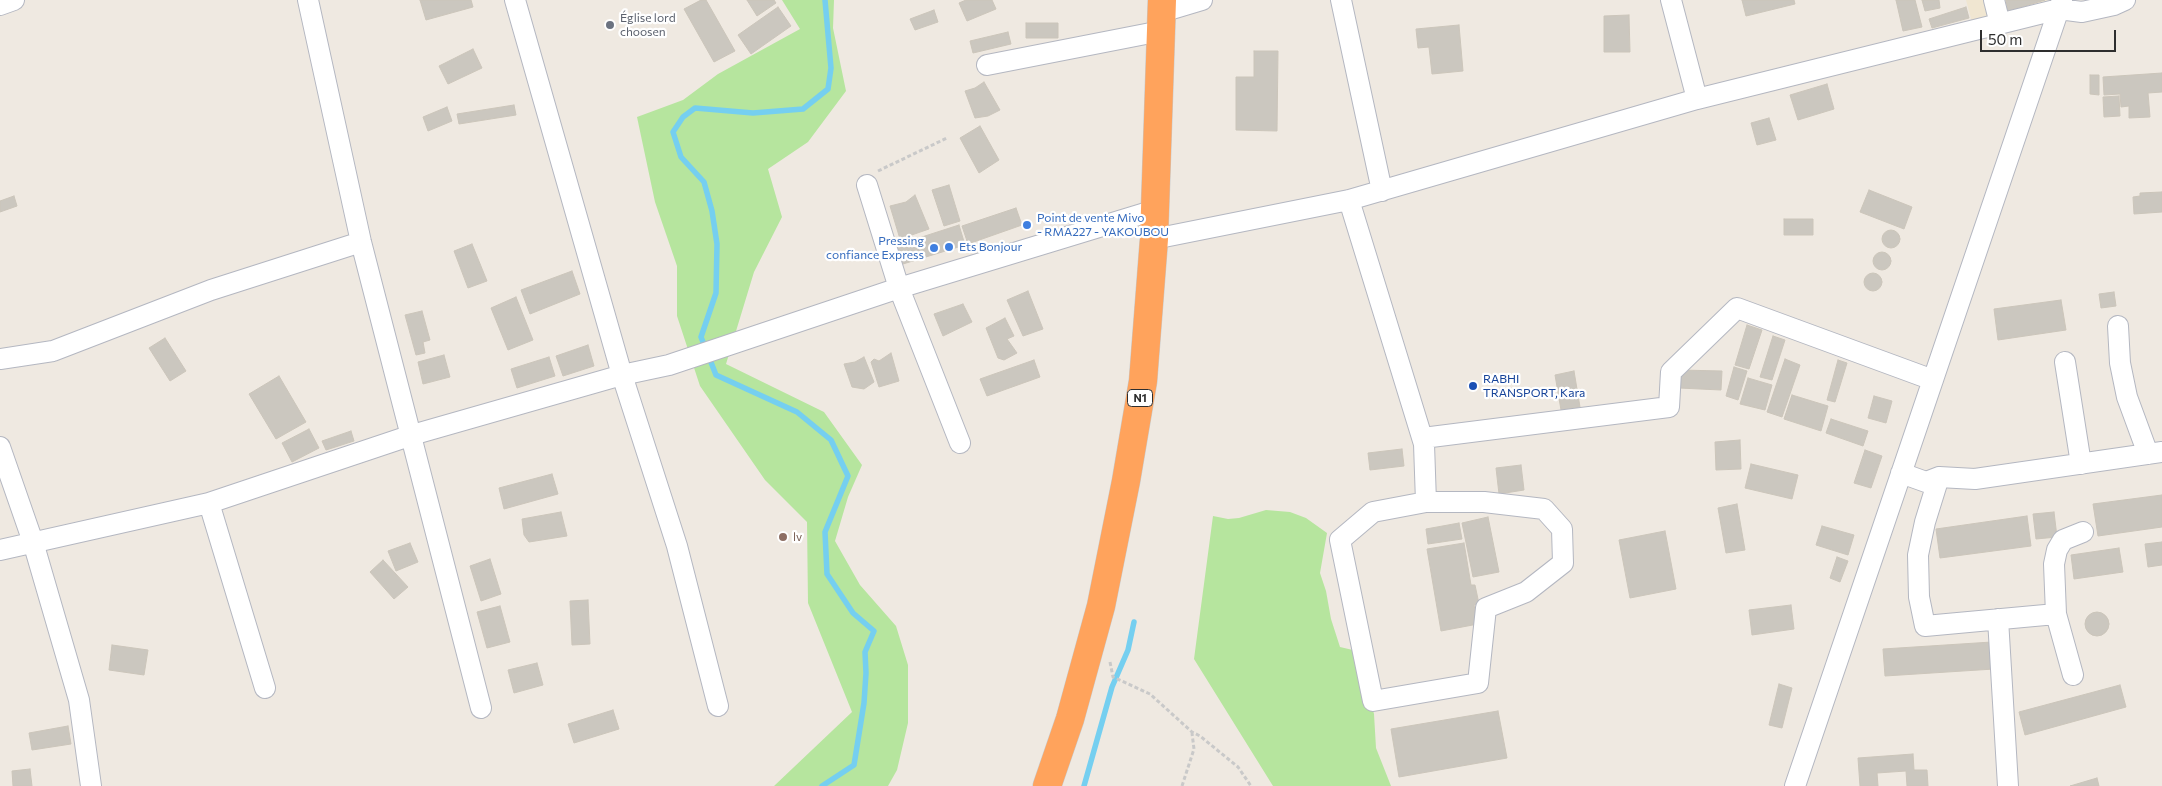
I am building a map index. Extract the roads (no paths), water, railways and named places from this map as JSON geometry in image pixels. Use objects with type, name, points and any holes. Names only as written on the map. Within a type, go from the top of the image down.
[{"type":"highway","name":"N1","points":[[1047,786],[1087,660],[1114,542],[1143,381],[1154,239],[1162,14]]},
{"type":"street","points":[[0,5],[14,0]]},
{"type":"street","points":[[308,0],[361,242],[481,708]]},
{"type":"street","points":[[515,0],[622,376],[677,546],[718,706]]},
{"type":"street","points":[[987,65],[1162,14],[1202,0]]},
{"type":"street","points":[[1341,0],[1382,191]]},
{"type":"street","points":[[1671,0],[1697,100]]},
{"type":"street","points":[[1994,0],[2000,24]]},
{"type":"street","points":[[1154,239],[1349,200],[1697,100],[2000,24],[2060,5],[2082,12],[2114,5],[2125,0]]},
{"type":"street","points":[[1795,786],[2060,5]]},
{"type":"street","points":[[868,185],[899,288],[960,443]]},
{"type":"street","points":[[1349,200],[1424,441],[1426,502]]},
{"type":"street","points":[[0,550],[209,504],[412,435],[622,376],[669,365],[899,288],[1155,210]]},
{"type":"street","points":[[0,359],[53,351],[211,290],[361,242]]},
{"type":"street","points":[[1424,441],[1669,408],[1671,372],[1737,308],[1933,380]]},
{"type":"street","points":[[1901,473],[1926,482],[1939,477],[1975,479],[2155,453],[2127,397],[2120,363],[2118,326]]},
{"type":"street","points":[[2065,362],[2081,464]]},
{"type":"street","points":[[0,447],[33,542],[78,700],[91,786]]},
{"type":"street","points":[[1939,477],[1925,522],[1918,555],[1919,597],[1925,626],[2056,614]]},
{"type":"street","points":[[1426,502],[1484,502],[1544,509],[1562,529],[1563,563],[1526,592],[1486,608],[1478,683],[1374,701],[1340,540],[1374,512],[1426,502]]},
{"type":"street","points":[[209,504],[265,688]]},
{"type":"street","points":[[2073,675],[2056,614],[2054,564],[2058,550],[2064,540],[2083,532]]},
{"type":"street","points":[[1998,619],[2008,786]]},
{"type":"waterway","points":[[822,786],[854,765],[864,703],[865,652],[874,631],[853,613],[827,574],[825,532],[848,476],[831,440],[797,412],[716,375],[701,337],[716,293],[717,244],[712,211],[704,182],[681,157],[673,132],[683,117],[695,108],[753,113],[803,109],[828,89],[831,68],[825,0]]},
{"type":"waterway","points":[[1084,786],[1112,687],[1128,650],[1134,622]]},
{"type":"place","name":"Église lord choosen","points":[[610,25]]},
{"type":"place","name":"Point de vente Mivo - RMA227 - YAKOUBOU","points":[[1027,225]]},
{"type":"place","name":"Ets Bonjour","points":[[949,247]]},
{"type":"place","name":"Pressing confiance Express","points":[[934,248]]},
{"type":"place","name":"RABHI TRANSPORT, Kara","points":[[1473,386]]},
{"type":"place","name":"lv","points":[[783,537]]}]
